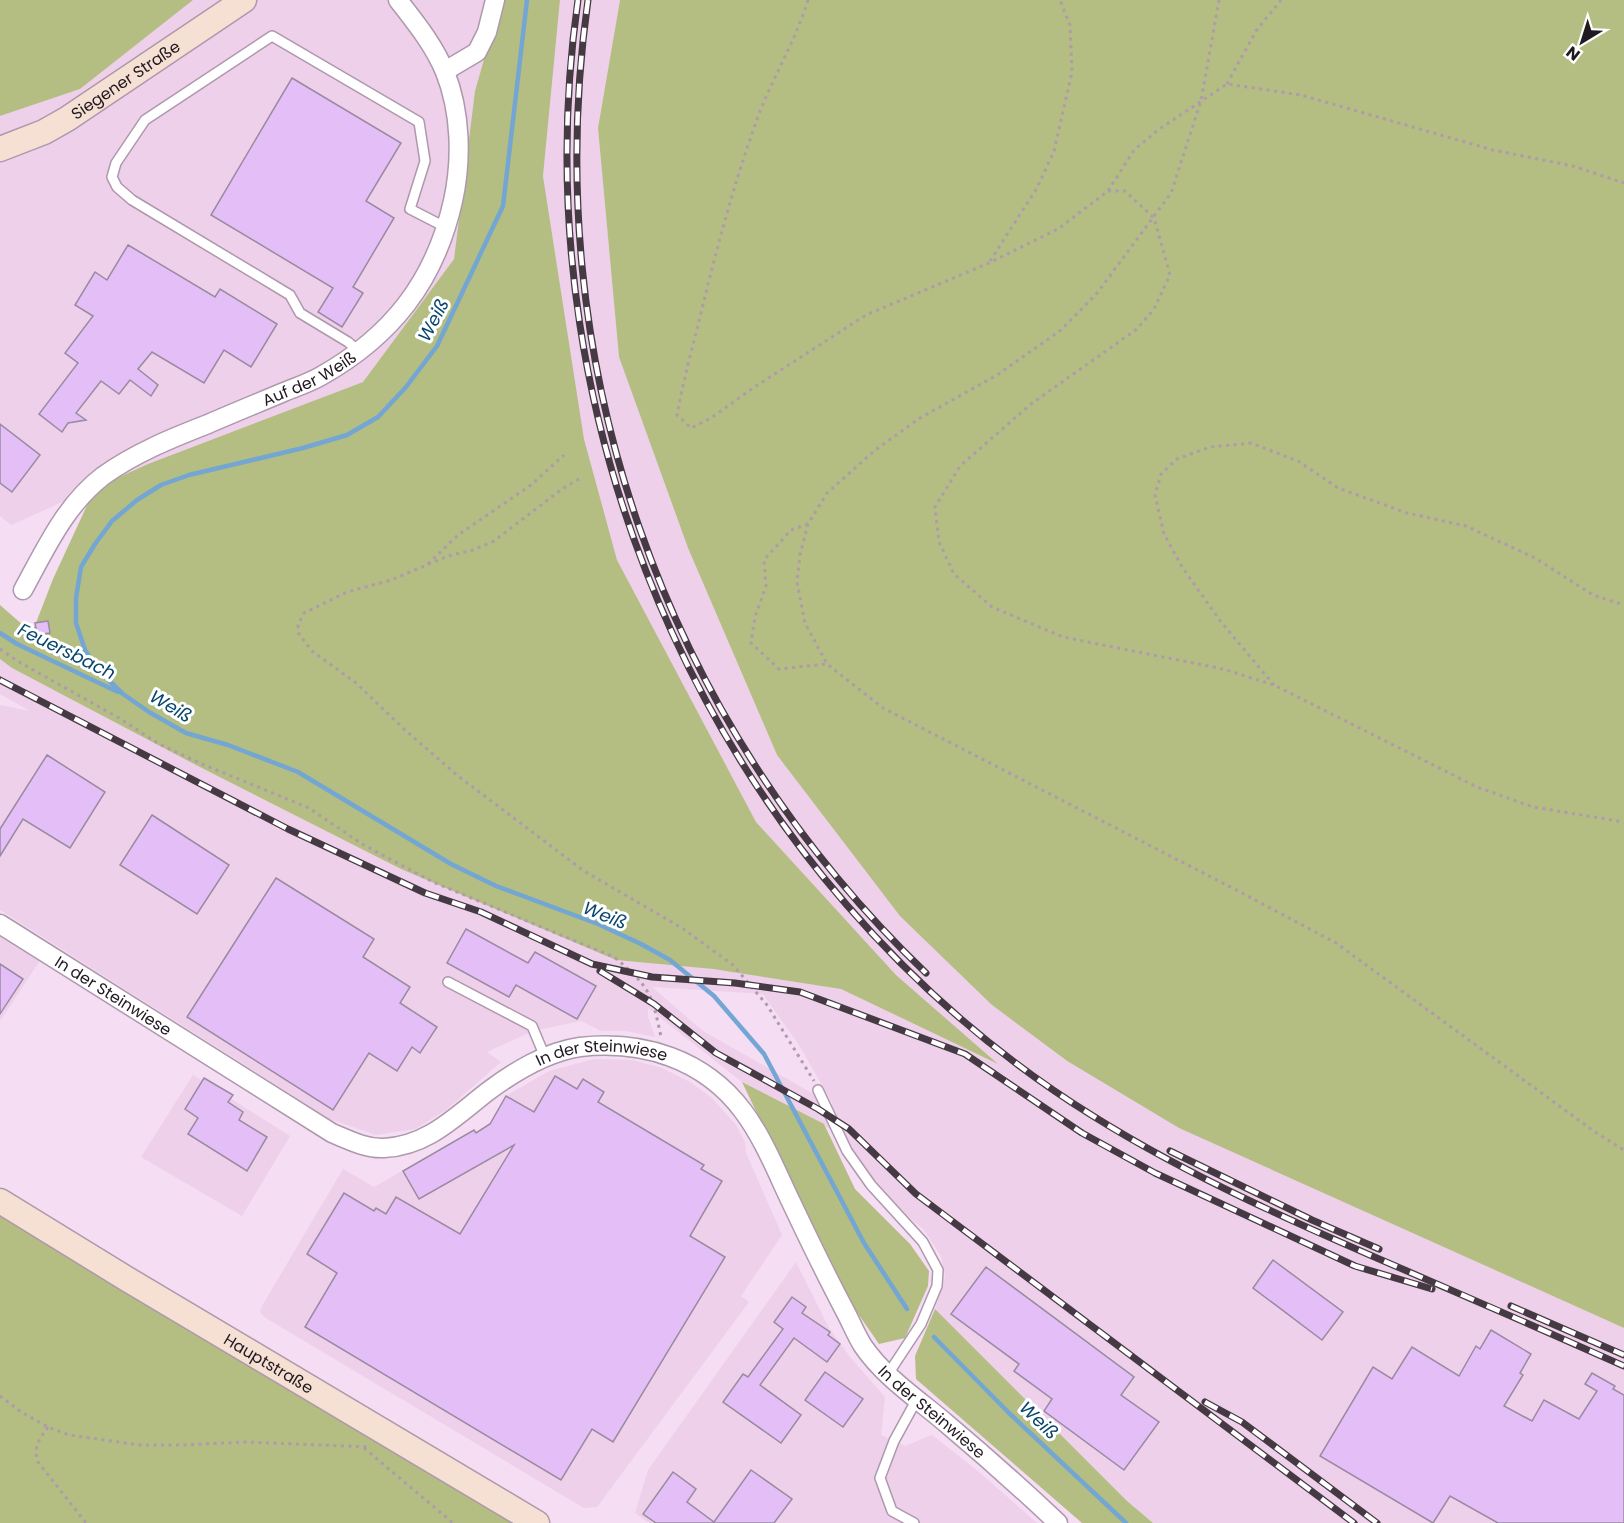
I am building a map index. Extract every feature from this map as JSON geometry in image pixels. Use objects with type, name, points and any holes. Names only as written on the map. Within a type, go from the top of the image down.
[{"type":"main road","name":"Siegener Straße","points":[[0,149],[44,132],[67,119],[244,0]]},
{"type":"main road","name":"Hauptstraße","points":[[0,1200],[147,1291],[537,1523]]},
{"type":"street","name":"Auf der Weiß","points":[[23,591],[72,507],[102,477],[141,452],[319,377],[360,352],[394,321],[423,283],[447,228],[455,190],[459,142],[453,99],[445,71],[426,37],[398,0]]},
{"type":"street","points":[[445,71],[477,52],[487,33],[495,0]]},
{"type":"street","name":"In der Steinwiese","points":[[0,924],[332,1133],[358,1144],[383,1148],[409,1144],[435,1133],[515,1072],[545,1057],[569,1049],[606,1044],[641,1047],[664,1053],[692,1067],[717,1084],[743,1110],[763,1142],[818,1260],[864,1346],[888,1374],[995,1464],[1058,1523]]},
{"type":"lane","points":[[360,352],[348,342],[300,313],[290,295],[132,200],[117,187],[112,177],[116,163],[145,120],[272,36],[419,122],[425,161],[410,209],[447,228]]},
{"type":"lane","points":[[448,982],[532,1026],[545,1057]]},
{"type":"lane","points":[[818,1090],[847,1151],[872,1185],[923,1242],[938,1270],[937,1286],[921,1324],[888,1374]]},
{"type":"lane","points":[[914,1523],[892,1511],[880,1478],[894,1441],[916,1399]]},
{"type":"path","points":[[808,0],[800,27],[760,110],[739,170],[714,259],[681,389],[677,415],[691,428],[711,418],[866,315],[989,263],[1058,229],[1108,191],[1134,150],[1158,130],[1227,84],[1256,31],[1281,0]]},
{"type":"path","points":[[989,263],[1037,188],[1054,151],[1072,72],[1070,26],[1060,0]]},
{"type":"path","points":[[1219,0],[1202,101],[1171,193],[1098,292],[1060,330],[997,375],[920,418],[874,451],[827,493],[808,524],[800,555],[797,582],[805,623],[827,664],[883,708],[1231,887],[1336,944],[1595,1132],[1624,1150]]},
{"type":"path","points":[[1227,84],[1301,95],[1494,150],[1573,166],[1624,183]]},
{"type":"path","points":[[1108,191],[1125,191],[1154,218],[1170,275],[1154,309],[1137,330],[1031,404],[960,466],[935,507],[939,542],[954,574],[992,606],[1063,637],[1223,669],[1274,685],[1477,787],[1533,807],[1624,822]]},
{"type":"path","points":[[1274,685],[1221,622],[1182,567],[1164,534],[1155,495],[1161,474],[1177,459],[1210,447],[1251,443],[1288,457],[1298,461],[1338,488],[1407,513],[1466,525],[1535,558],[1593,595],[1624,605]]},
{"type":"path","points":[[424,567],[458,535],[531,485],[564,455]]},
{"type":"path","points":[[579,479],[543,503],[494,541],[473,550],[448,556],[391,580],[347,592],[304,613],[298,625],[299,634],[312,651],[356,683],[458,776],[584,871],[682,928],[734,965],[767,1005],[818,1090]]},
{"type":"path","points":[[808,524],[790,530],[764,560],[766,586],[755,617],[751,644],[780,669],[827,664]]},
{"type":"path","points":[[0,649],[119,718],[159,744],[309,808],[362,844],[433,882],[614,957],[635,974],[647,989],[654,1004],[664,1053]]},
{"type":"path","points":[[0,1396],[21,1412],[48,1427],[69,1435],[140,1445],[245,1443],[364,1448],[400,1442]]},
{"type":"path","points":[[48,1427],[36,1445],[35,1454],[38,1462],[86,1523]]},
{"type":"path","points":[[364,1448],[453,1523]]},
{"type":"shaded area","points":[[193,0],[501,0],[475,91],[454,259],[363,382],[148,464],[11,525],[0,516],[0,116],[80,89]]},
{"type":"shaded area","points":[[560,0],[620,0],[598,128],[619,357],[688,548],[777,755],[992,1005],[1066,1061],[1179,1128],[1624,1328],[1624,1523],[1153,1523],[1127,1501],[935,1309],[945,1277],[941,1256],[924,1230],[885,1196],[862,1168],[843,1136],[742,1082],[648,1008],[648,1017],[655,1037],[626,1031],[601,1031],[581,1021],[533,1031],[487,1052],[501,1062],[446,1110],[415,1129],[376,1135],[330,1119],[0,910],[0,705],[30,711],[0,694],[0,659],[12,668],[194,764],[401,869],[616,960],[713,969],[841,989],[996,1063],[896,975],[756,822],[617,560],[584,439],[543,176]],"holes":[[[652,987],[763,994],[801,1048],[833,1105],[703,1031]]]},
{"type":"shaded area","points":[[0,935],[41,959],[0,1021]]},
{"type":"shaded area","points":[[594,1059],[632,1060],[662,1068],[690,1082],[711,1097],[736,1125],[745,1142],[746,1153],[782,1235],[741,1296],[749,1302],[597,1507],[584,1508],[264,1317],[260,1312],[343,1169],[374,1187],[474,1130],[476,1132],[488,1127],[506,1096],[549,1071]]},
{"type":"shaded area","points":[[193,1075],[290,1136],[242,1216],[141,1157]]},
{"type":"shaded area","points":[[796,1262],[829,1328],[850,1357],[885,1397],[881,1435],[905,1446],[932,1435],[979,1472],[1037,1523],[649,1523],[635,1513],[648,1470]]},
{"type":"green space","points":[[0,0],[193,0],[80,89],[0,116]]},
{"type":"green space","points":[[501,0],[560,0],[543,176],[584,439],[617,560],[756,822],[896,975],[998,1064],[841,989],[713,969],[616,960],[401,869],[194,764],[12,668],[0,659],[0,605],[32,633],[53,579],[95,488],[148,464],[363,382],[454,259],[475,91]]},
{"type":"green space","points":[[620,0],[1624,0],[1624,1328],[1179,1128],[1067,1061],[992,1005],[900,916],[777,755],[688,548],[619,357],[598,128]]},
{"type":"green space","points":[[742,1082],[824,1124],[855,1189],[910,1244],[929,1271],[928,1286],[905,1338],[879,1344],[843,1292]]},
{"type":"green space","points":[[0,1215],[515,1523],[0,1523]]},
{"type":"green space","points":[[935,1309],[1127,1501],[1153,1523],[1082,1523],[916,1379],[915,1356]]},
{"type":"building","points":[[292,78],[401,143],[366,201],[394,218],[353,287],[363,293],[342,327],[318,312],[333,288],[211,215]]},
{"type":"building","points":[[128,245],[215,297],[220,289],[277,324],[251,367],[224,350],[204,383],[152,352],[138,369],[158,385],[151,396],[130,380],[119,394],[101,381],[76,413],[86,420],[68,423],[62,432],[39,414],[78,363],[65,353],[93,316],[75,305],[95,272],[107,280]]},
{"type":"building","points":[[0,424],[40,455],[12,492],[0,483]]},
{"type":"building","points":[[48,621],[50,633],[37,635],[35,623]]},
{"type":"building","points":[[47,755],[105,792],[70,848],[23,819],[0,856],[0,829]]},
{"type":"building","points":[[152,815],[229,865],[197,914],[120,865]]},
{"type":"building","points":[[276,878],[374,939],[363,957],[410,987],[400,1003],[437,1027],[420,1053],[412,1047],[397,1071],[369,1053],[333,1110],[187,1017]]},
{"type":"building","points":[[466,929],[528,963],[535,952],[596,986],[577,1019],[516,985],[509,997],[447,963]]},
{"type":"building","points":[[0,964],[23,979],[0,1014]]},
{"type":"building","points":[[555,1076],[577,1089],[583,1079],[604,1092],[598,1102],[704,1165],[701,1169],[722,1181],[690,1236],[725,1257],[613,1442],[592,1429],[561,1480],[305,1327],[337,1273],[307,1254],[344,1193],[374,1211],[376,1208],[386,1214],[396,1197],[460,1234],[514,1145],[419,1199],[403,1171],[474,1130],[476,1133],[490,1124],[506,1096],[534,1112]]},
{"type":"building","points":[[204,1078],[233,1095],[228,1102],[243,1112],[239,1120],[267,1137],[247,1171],[188,1134],[198,1118],[185,1109]]},
{"type":"building","points":[[1273,1260],[1343,1312],[1322,1340],[1253,1288]]},
{"type":"building","points":[[986,1267],[1134,1377],[1121,1395],[1159,1422],[1124,1470],[1044,1411],[1052,1399],[1014,1371],[1019,1364],[951,1314]]},
{"type":"building","points":[[792,1297],[806,1307],[802,1313],[830,1332],[828,1335],[840,1344],[827,1362],[794,1338],[760,1385],[801,1415],[781,1443],[723,1402],[743,1374],[748,1377],[783,1329],[774,1322]]},
{"type":"building","points":[[1491,1330],[1531,1354],[1520,1373],[1523,1375],[1504,1406],[1532,1421],[1544,1400],[1579,1419],[1597,1391],[1585,1384],[1592,1373],[1615,1386],[1613,1389],[1624,1395],[1624,1523],[1498,1523],[1450,1496],[1433,1523],[1320,1456],[1373,1367],[1392,1379],[1412,1347],[1459,1376],[1476,1346],[1480,1349]]},
{"type":"building","points":[[825,1372],[863,1399],[843,1427],[805,1400]]},
{"type":"building","points":[[751,1470],[792,1499],[774,1523],[656,1523],[643,1514],[673,1472],[696,1489],[687,1502],[714,1522]]},
{"type":"waterway","name":"Weiß","points":[[527,0],[503,206],[437,346],[406,387],[378,417],[347,435],[303,448],[189,475],[161,485],[137,500],[112,521],[81,567],[76,598],[76,623],[85,650],[100,672],[123,694],[149,712],[186,733],[228,745],[298,772],[451,864],[496,886],[598,924],[641,944],[670,960],[714,996],[764,1054],[864,1243],[907,1309]]},
{"type":"waterway","name":"Feuersbach","points":[[0,633],[17,644],[118,692]]},
{"type":"waterway","name":"Weiß","points":[[934,1337],[1009,1413],[1126,1523]]},
{"type":"railway","points":[[578,0],[567,163],[580,324],[615,482],[672,633],[750,775],[846,905],[961,1019],[1093,1116],[1131,1139],[1287,1218],[1624,1366]]},
{"type":"railway","points":[[588,0],[577,135],[582,269],[603,400],[639,527],[690,650],[755,765],[834,874],[926,973]]},
{"type":"railway","points":[[0,680],[288,829],[425,893],[481,912],[592,964],[652,977],[735,983],[800,992],[965,1054],[1082,1133],[1155,1173],[1355,1266],[1432,1289]]},
{"type":"railway","points":[[600,971],[654,1004],[716,1053],[818,1109],[849,1129],[916,1194],[1354,1523]]},
{"type":"railway","points":[[1170,1151],[1312,1220],[1379,1249]]},
{"type":"railway","points":[[1511,1306],[1624,1355]]},
{"type":"railway","points":[[1205,1402],[1242,1422],[1377,1523]]}]
